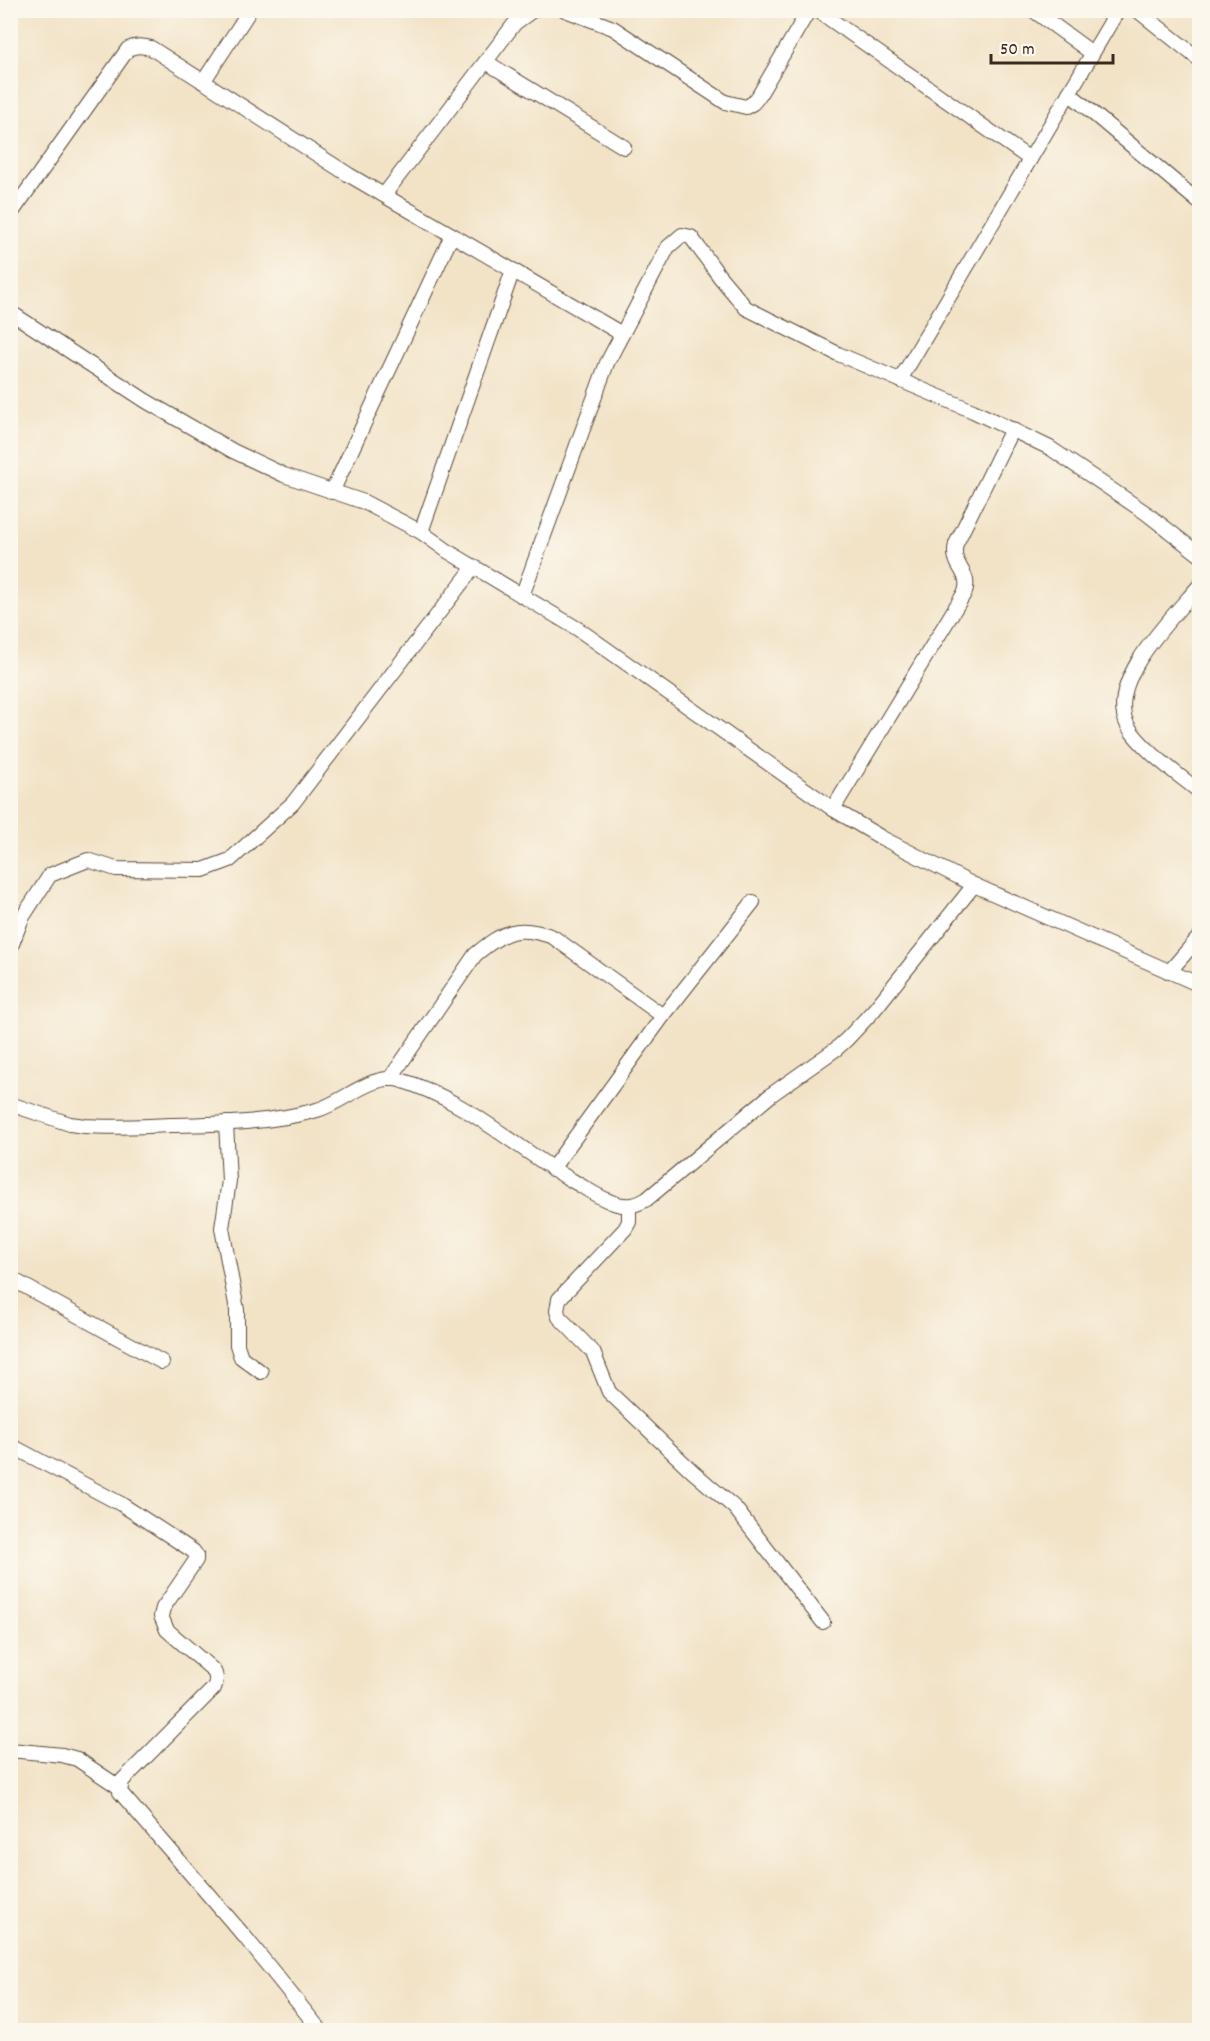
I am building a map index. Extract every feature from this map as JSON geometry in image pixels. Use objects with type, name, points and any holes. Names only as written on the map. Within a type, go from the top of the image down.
[{"type":"street","points":[[203,82],[250,10]]},
{"type":"street","points":[[384,195],[515,23],[533,10]]},
{"type":"street","points":[[565,10],[613,28],[725,102],[746,107],[758,97],[809,10]]},
{"type":"street","points":[[817,10],[1030,159]]},
{"type":"street","points":[[1033,10],[1092,53]]},
{"type":"street","points":[[900,380],[1118,10]]},
{"type":"street","points":[[1137,10],[1200,60]]},
{"type":"street","points":[[10,215],[129,49],[135,46],[151,48],[384,195],[622,334]]},
{"type":"street","points":[[486,62],[624,147]]},
{"type":"street","points":[[1069,93],[1200,203]]},
{"type":"street","points":[[332,492],[452,235]]},
{"type":"street","points":[[522,596],[607,363],[668,247],[682,236],[691,237],[746,308],[838,354],[1012,429],[1050,448],[1146,513],[1200,555]]},
{"type":"street","points":[[421,532],[513,270]]},
{"type":"street","points":[[10,312],[146,401],[233,451],[284,475],[364,502],[421,532],[474,567],[578,629],[833,808],[882,838],[974,885],[1200,985]]},
{"type":"street","points":[[833,808],[965,592],[968,584],[966,577],[954,558],[956,544],[1012,429]]},
{"type":"street","points":[[10,949],[22,918],[50,875],[88,860],[116,869],[203,870],[230,860],[292,803],[474,567]]},
{"type":"street","points":[[1200,585],[1143,654],[1127,686],[1124,700],[1124,712],[1129,726],[1152,753],[1200,792]]},
{"type":"street","points":[[10,1104],[70,1124],[85,1126],[226,1123],[316,1110],[334,1104],[374,1081],[398,1079],[460,1107],[552,1169],[607,1200],[629,1206],[638,1204],[647,1199],[772,1094],[847,1039],[874,1010],[974,885]]},
{"type":"street","points":[[552,1169],[663,1016],[753,902]]},
{"type":"street","points":[[390,1079],[475,955],[494,939],[514,931],[533,930],[553,937],[663,1016]]},
{"type":"street","points":[[1169,972],[1200,936]]},
{"type":"street","points":[[226,1123],[229,1181],[222,1228],[237,1310],[237,1345],[241,1357],[261,1372]]},
{"type":"street","points":[[629,1206],[629,1222],[626,1229],[559,1299],[557,1311],[559,1317],[593,1352],[609,1392],[692,1471],[735,1508],[823,1622]]},
{"type":"street","points":[[10,1278],[162,1362]]},
{"type":"street","points":[[10,1445],[121,1504],[196,1555],[196,1560],[163,1608],[161,1620],[167,1630],[213,1670],[216,1683],[214,1688],[122,1781],[119,1787],[121,1795],[245,1937],[320,2031]]},
{"type":"street","points":[[10,1750],[62,1755],[77,1759],[119,1787]]}]
